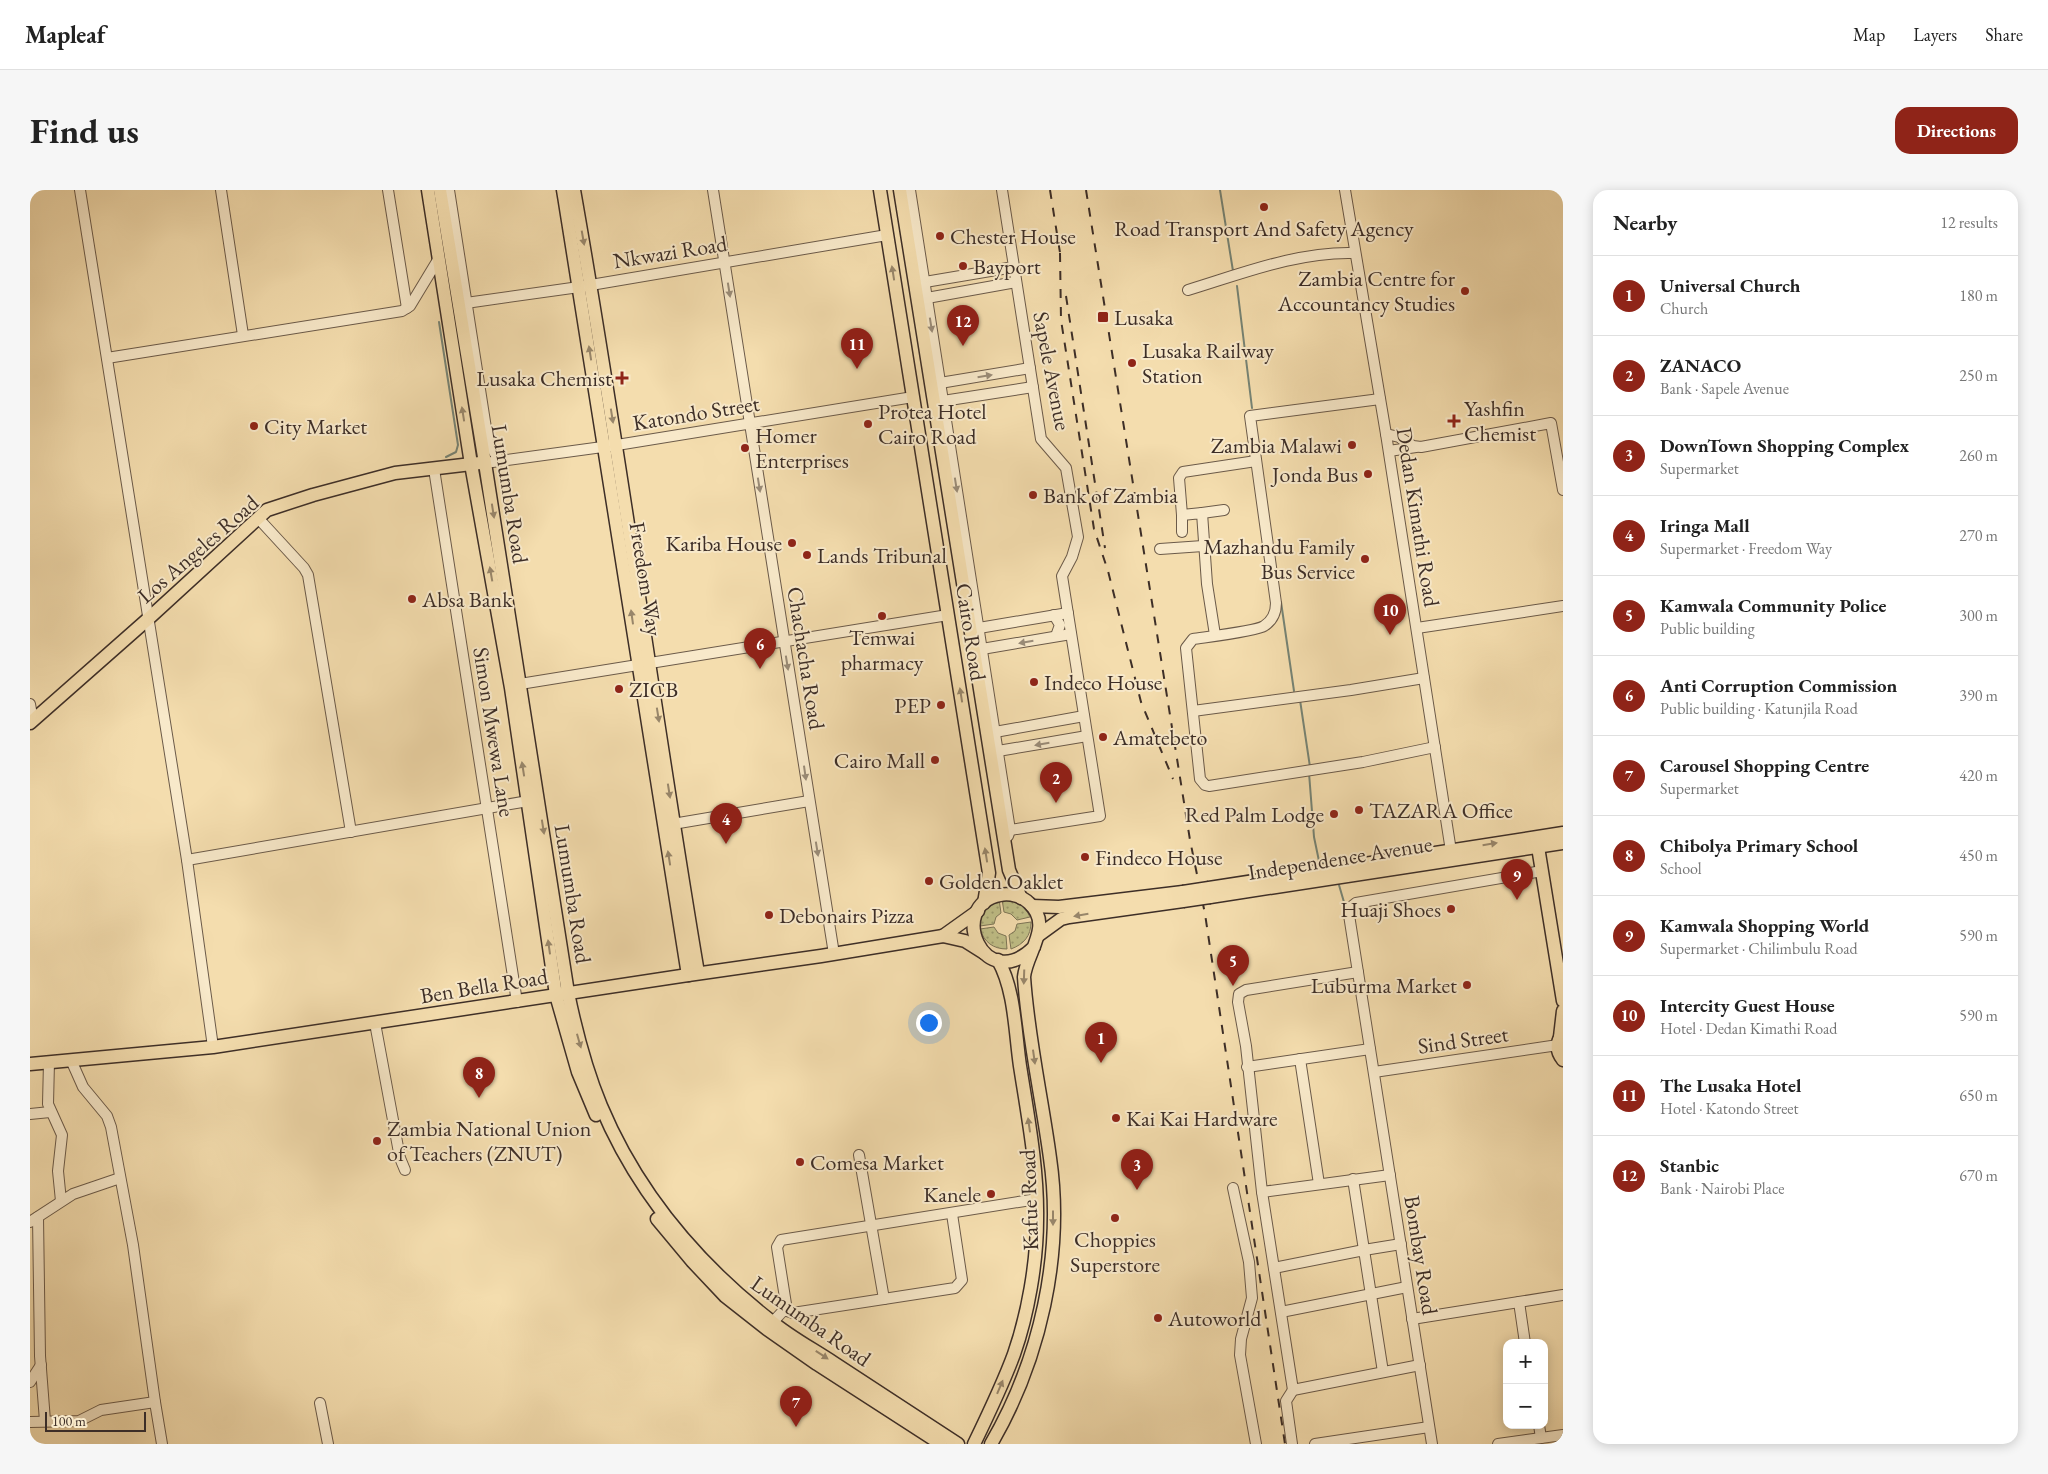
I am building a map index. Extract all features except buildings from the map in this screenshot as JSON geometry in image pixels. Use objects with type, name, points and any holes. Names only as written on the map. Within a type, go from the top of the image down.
[{"type":"main road","name":"Lumumba Road","points":[[428,190],[471,464],[511,688],[528,801],[562,994],[578,1072],[590,1102],[638,1191],[668,1233],[725,1296],[769,1326],[958,1444]]},
{"type":"main road","name":"Lumumba Road","points":[[440,190],[463,304],[485,463],[520,684],[562,994]]},
{"type":"main road","name":"Freedom Way","points":[[563,190],[585,285]]},
{"type":"main road","name":"Freedom Way","points":[[574,190],[585,285],[693,974]]},
{"type":"main road","name":"Cairo Road","points":[[880,190],[989,873],[981,907]]},
{"type":"main road","name":"Cairo Road","points":[[900,190],[909,248],[922,299],[921,319],[933,368],[945,442],[950,502],[953,520],[961,542],[999,784],[1009,870],[1021,898]]},
{"type":"main road","points":[[898,304],[903,307],[909,307],[922,299]]},
{"type":"main road","points":[[901,322],[905,317],[911,315],[921,319]]},
{"type":"main road","name":"Los Angeles Road","points":[[31,722],[271,508],[322,492],[395,473],[485,463]]},
{"type":"main road","points":[[930,505],[935,508],[942,508],[950,502]]},
{"type":"main road","points":[[933,523],[937,518],[943,516],[953,520]]},
{"type":"main road","points":[[968,743],[980,746],[991,736]]},
{"type":"main road","points":[[971,761],[975,756],[981,754],[994,754]]},
{"type":"main road","name":"Independence Avenue","points":[[1209,893],[1563,833]]},
{"type":"main road","name":"Independence Avenue","points":[[1032,906],[1059,907],[1209,893],[1563,843]]},
{"type":"main road","points":[[1538,847],[1563,1001]]},
{"type":"main road","points":[[1010,894],[1021,898],[1032,906],[1039,922],[1039,934],[1034,947],[1018,959],[1007,961],[998,960],[984,952],[976,942],[974,933],[974,924],[981,907],[999,895],[1010,894]]},
{"type":"main road","name":"Independence Avenue","points":[[1039,934],[1069,917],[1183,896]]},
{"type":"main road","name":"Ben Bella Road","points":[[943,936],[981,907]]},
{"type":"main road","name":"Ben Bella Road","points":[[30,1064],[213,1047],[943,936],[964,941],[984,952]]},
{"type":"main road","name":"Kafue Road","points":[[991,1444],[1030,1357],[1045,1298],[1052,1244],[1050,1159],[1024,986],[1024,969],[1034,947]]},
{"type":"main road","name":"Kafue Road","points":[[974,1444],[1014,1355],[1027,1302],[1036,1244],[1037,1199],[1033,1153],[1012,1011],[1005,973],[998,960]]},
{"type":"main road","points":[[1563,1011],[1559,1053],[1563,1060]]},
{"type":"main road","name":"Lumumba Road","points":[[769,1326],[817,1364],[941,1444]]},
{"type":"main road","points":[[958,1444],[966,1442],[980,1431]]},
{"type":"street","points":[[80,190],[187,860],[213,1047]]},
{"type":"street","points":[[221,190],[243,335]]},
{"type":"street","points":[[388,190],[407,308]]},
{"type":"street","points":[[449,190],[463,304],[488,441],[499,461]]},
{"type":"street","name":"Chachacha Road","points":[[713,190],[834,954]]},
{"type":"street","points":[[910,190],[924,282],[922,299],[933,368],[940,383],[943,401],[945,442],[961,542],[979,628],[982,650],[982,675]]},
{"type":"street","name":"Sapele Avenue","points":[[1002,190],[1041,439],[1066,468],[1078,537],[1072,557],[1062,576],[1100,816],[1010,830]]},
{"type":"street","name":"Dedan Kimathi Road","points":[[1345,190],[1389,451],[1451,851]]},
{"type":"street","name":"Nkwazi Road","points":[[463,304],[887,235]]},
{"type":"street","points":[[909,248],[917,235]]},
{"type":"street","points":[[1188,290],[1304,257],[1337,252],[1355,253]]},
{"type":"street","points":[[107,358],[402,311],[407,308],[439,258]]},
{"type":"street","points":[[924,282],[1014,267]]},
{"type":"street","points":[[1000,269],[1006,276],[1002,285]]},
{"type":"street","points":[[922,299],[1016,282]]},
{"type":"street","points":[[940,383],[1030,368]]},
{"type":"street","points":[[1015,371],[1022,379],[1018,389]]},
{"type":"street","points":[[943,401],[1033,387]]},
{"type":"street","name":"Katondo Street","points":[[485,463],[611,446],[913,397]]},
{"type":"street","points":[[1380,399],[1250,416],[1276,611],[1271,620],[1262,628],[1194,639],[1186,648],[1200,779],[1205,785],[1209,786],[1363,762],[1435,747]]},
{"type":"street","points":[[1389,451],[1551,423],[1563,490]]},
{"type":"street","points":[[1386,434],[1416,447]]},
{"type":"street","points":[[1182,532],[1179,478],[1183,472],[1256,461]]},
{"type":"street","name":"Simon Mwewa Lane","points":[[434,469],[517,1002]]},
{"type":"street","points":[[1182,515],[1224,510]]},
{"type":"street","points":[[1202,513],[1203,546],[1215,635]]},
{"type":"street","points":[[258,518],[304,568],[308,575],[351,832]]},
{"type":"street","points":[[1160,549],[1203,546]]},
{"type":"street","points":[[1417,628],[1563,606]]},
{"type":"street","points":[[979,628],[1068,613]]},
{"type":"street","points":[[520,684],[948,615]]},
{"type":"street","points":[[1054,615],[1060,625],[1056,636]]},
{"type":"street","points":[[982,650],[1071,634]]},
{"type":"street","points":[[1192,711],[1351,690],[1424,678]]},
{"type":"street","points":[[30,704],[31,722]]},
{"type":"street","points":[[991,736],[1084,716]]},
{"type":"street","points":[[1072,718],[1078,728],[1075,738]]},
{"type":"street","points":[[994,754],[1087,736]]},
{"type":"street","points":[[999,784],[1010,830],[1005,846]]},
{"type":"street","points":[[187,860],[528,801]]},
{"type":"street","points":[[669,825],[809,801]]},
{"type":"street","name":"Bombay Road","points":[[1432,1444],[1349,915],[1351,907],[1356,903],[1542,871]]},
{"type":"street","points":[[1292,1444],[1286,1401],[1293,1390],[1262,1192],[1246,1046],[1238,1002],[1239,994],[1246,990],[1358,972]]},
{"type":"street","points":[[375,1023],[400,1158],[405,1170]]},
{"type":"street","name":"Sind Street","points":[[1374,1072],[1560,1038]]},
{"type":"street","points":[[1248,1067],[1370,1049]]},
{"type":"street","points":[[1300,1059],[1319,1184]]},
{"type":"street","points":[[71,1060],[83,1087],[107,1116],[112,1127],[133,1245],[162,1444]]},
{"type":"street","points":[[49,1062],[48,1104],[62,1135],[58,1172],[61,1201]]},
{"type":"street","points":[[30,1114],[50,1112]]},
{"type":"street","points":[[859,1154],[884,1299]]},
{"type":"street","points":[[1262,1192],[1390,1175]]},
{"type":"street","points":[[45,1421],[34,1274],[34,1219],[61,1201],[86,1189],[120,1178]]},
{"type":"street","points":[[1353,1179],[1383,1372]]},
{"type":"street","points":[[1233,1188],[1249,1262],[1252,1298],[1241,1339],[1240,1355],[1256,1444]]},
{"type":"street","points":[[769,1326],[784,1310],[786,1304],[777,1247],[779,1242],[1037,1199]]},
{"type":"street","points":[[784,1310],[793,1313],[955,1288],[962,1280],[952,1214]]},
{"type":"street","points":[[1274,1268],[1401,1244]]},
{"type":"street","points":[[1280,1312],[1407,1287]]},
{"type":"street","points":[[1412,1319],[1563,1295]]},
{"type":"street","points":[[1519,1302],[1524,1339]]},
{"type":"street","points":[[30,1382],[41,1365]]},
{"type":"street","points":[[1293,1390],[1420,1365]]},
{"type":"street","points":[[30,1422],[79,1421],[101,1410],[155,1402]]},
{"type":"street","points":[[320,1403],[328,1444]]},
{"type":"street","points":[[1315,1444],[1429,1426]]},
{"type":"street","points":[[1540,1429],[1541,1438]]},
{"type":"street","points":[[1498,1444],[1563,1435]]},
{"type":"shaded area","points":[[999,899],[1001,913],[996,917],[994,924],[980,926],[985,910]]},
{"type":"shaded area","points":[[1002,899],[1011,900],[1019,904],[1030,917],[1017,920],[1011,914],[1004,912]]},
{"type":"shaded area","points":[[1031,922],[1030,931],[1026,939],[1020,945],[1011,949],[1009,935],[1015,931],[1017,924]]},
{"type":"shaded area","points":[[994,927],[998,933],[1006,936],[1007,949],[997,948],[984,938],[980,929]]},
{"type":"waterway","points":[[1220,190],[1233,271]]},
{"type":"waterway","points":[[1237,286],[1252,408]]},
{"type":"waterway","points":[[439,322],[458,445],[456,452],[446,457]]},
{"type":"waterway","points":[[1281,602],[1294,691]]},
{"type":"waterway","points":[[1300,700],[1310,767]]},
{"type":"waterway","points":[[1309,773],[1314,837],[1319,861],[1328,864]]},
{"type":"waterway","points":[[1339,885],[1346,909]]},
{"type":"railway","points":[[1050,190],[1061,259]]},
{"type":"railway","points":[[1086,190],[1190,840],[1205,914],[1285,1444]]},
{"type":"railway","points":[[1060,253],[1061,320],[1094,529],[1108,571],[1141,702],[1173,779]]},
{"type":"railway","points":[[1066,296],[1105,548]]},
{"type":"place","name":"Road Transport And Safety Agency","points":[[1264,207]]},
{"type":"place","name":"Chester House","points":[[940,236]]},
{"type":"place","name":"Bayport","points":[[963,266]]},
{"type":"place","name":"Zambia Centre for Accountancy Studies","points":[[1465,291]]},
{"type":"place","name":"Lusaka","points":[[1103,317]]},
{"type":"place","name":"Stanbic","points":[[963,346]]},
{"type":"place","name":"Lusaka Railway Station","points":[[1132,363]]},
{"type":"place","name":"The Lusaka Hotel","points":[[857,369]]},
{"type":"place","name":"Lusaka Chemist","points":[[622,378]]},
{"type":"place","name":"Yashfin Chemist","points":[[1454,421]]},
{"type":"place","name":"Protea Hotel Cairo Road","points":[[868,424]]},
{"type":"place","name":"City Market","points":[[254,426]]},
{"type":"place","name":"Zambia Malawi","points":[[1352,445]]},
{"type":"place","name":"Homer Enterprises","points":[[745,448]]},
{"type":"place","name":"Jonda Bus","points":[[1368,474]]},
{"type":"place","name":"Bank of Zambia","points":[[1033,495]]},
{"type":"place","name":"Kariba House","points":[[792,543]]},
{"type":"place","name":"Lands Tribunal","points":[[807,555]]},
{"type":"place","name":"Mazhandu Family Bus Service","points":[[1365,559]]},
{"type":"place","name":"Absa Bank","points":[[412,599]]},
{"type":"place","name":"Temwai pharmacy","points":[[882,616]]},
{"type":"place","name":"Intercity Guest House","points":[[1390,635]]},
{"type":"place","name":"Anti Corruption Commission","points":[[760,669]]},
{"type":"place","name":"Indeco House","points":[[1034,682]]},
{"type":"place","name":"ZICB","points":[[619,689]]},
{"type":"place","name":"PEP","points":[[941,705]]},
{"type":"place","name":"Amatebeto","points":[[1103,737]]},
{"type":"place","name":"Cairo Mall","points":[[935,760]]},
{"type":"place","name":"ZANACO","points":[[1056,803]]},
{"type":"place","name":"TAZARA Office","points":[[1359,810]]},
{"type":"place","name":"Red Palm Lodge","points":[[1334,814]]},
{"type":"place","name":"Iringa Mall","points":[[726,844]]},
{"type":"place","name":"Findeco House","points":[[1085,857]]},
{"type":"place","name":"Golden Oaklet","points":[[929,881]]},
{"type":"place","name":"Kamwala Shopping World","points":[[1517,900]]},
{"type":"place","name":"Huaji Shoes","points":[[1451,909]]},
{"type":"place","name":"Debonairs Pizza","points":[[769,915]]},
{"type":"place","name":"Luburma Market","points":[[1467,985]]},
{"type":"place","name":"Kamwala Community Police","points":[[1233,986]]},
{"type":"place","name":"Universal Church","points":[[1101,1063]]},
{"type":"place","name":"Chibolya Primary School","points":[[479,1098]]},
{"type":"place","name":"Kai Kai Hardware","points":[[1116,1118]]},
{"type":"place","name":"Zambia National Union of Teachers (ZNUT)","points":[[377,1141]]},
{"type":"place","name":"Comesa Market","points":[[800,1162]]},
{"type":"place","name":"DownTown Shopping Complex","points":[[1137,1190]]},
{"type":"place","name":"Kanele","points":[[991,1194]]},
{"type":"place","name":"Choppies Superstore","points":[[1115,1218]]},
{"type":"place","name":"Autoworld","points":[[1158,1318]]},
{"type":"place","name":"Carousel Shopping Centre","points":[[796,1427]]}]
